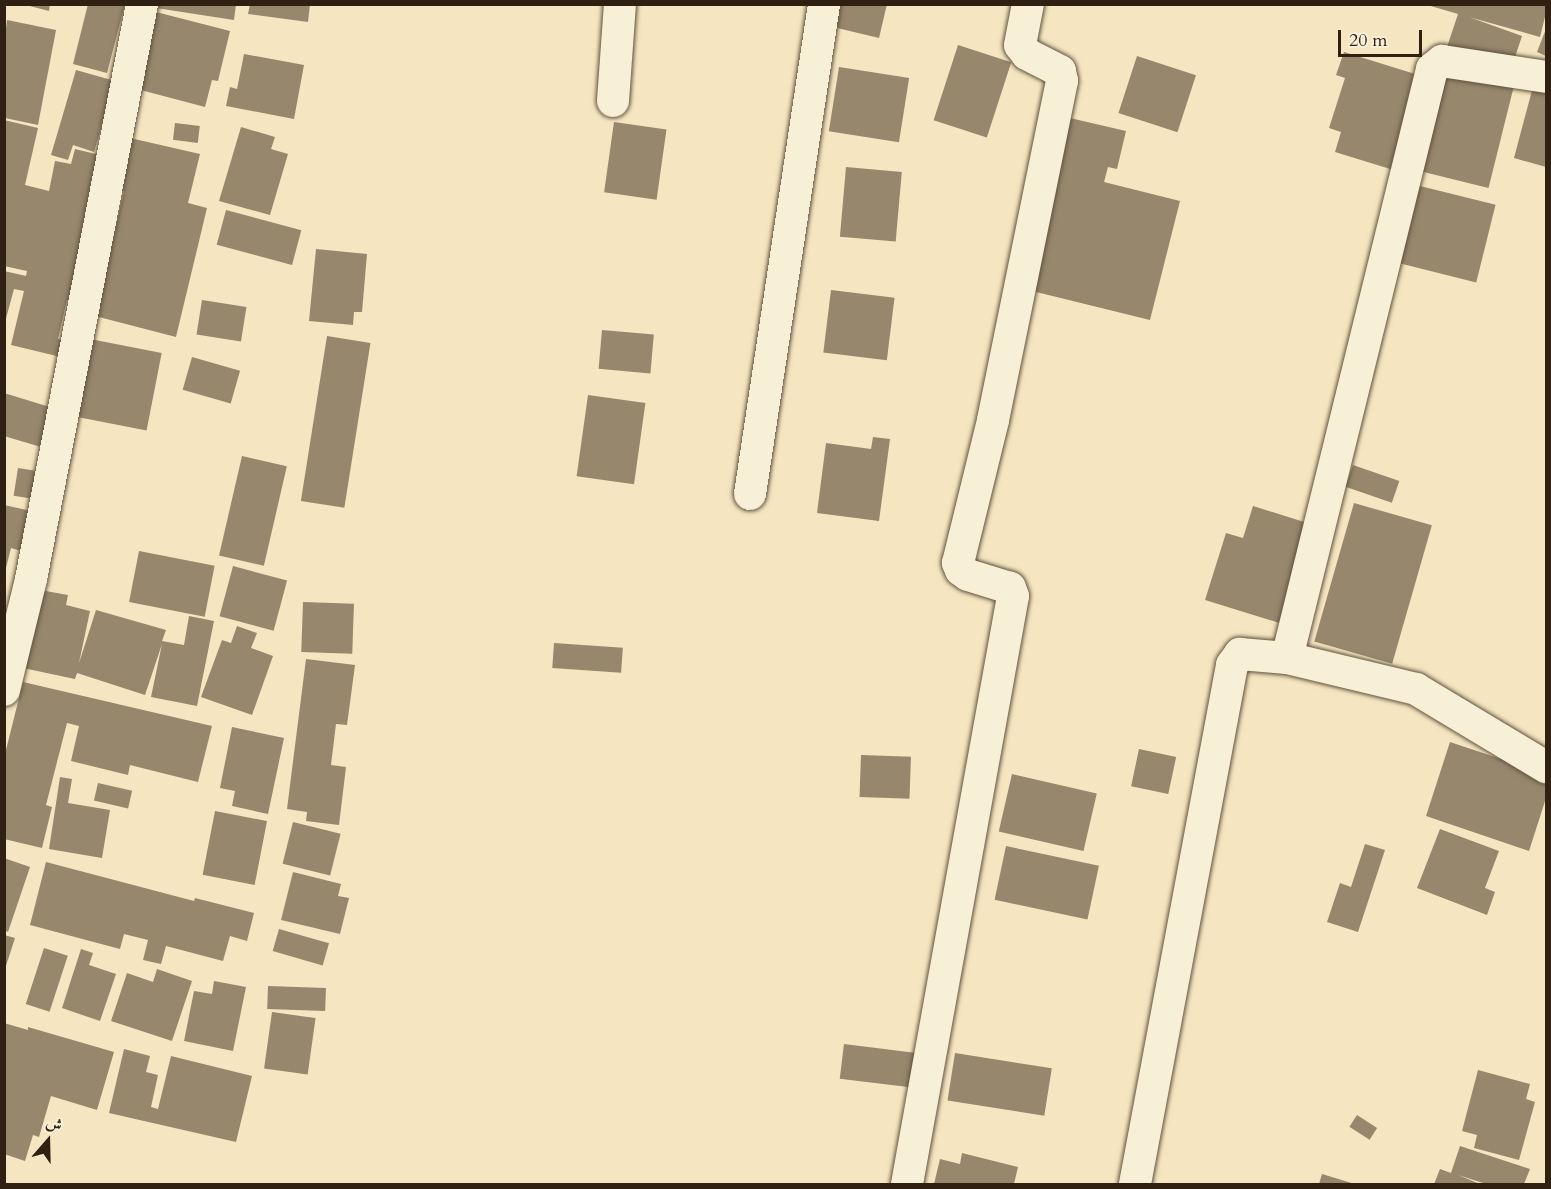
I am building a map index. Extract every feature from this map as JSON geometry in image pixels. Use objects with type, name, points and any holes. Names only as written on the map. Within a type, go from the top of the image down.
[{"type":"street","points":[[4,690],[31,579],[142,4]]},
{"type":"street","points":[[613,101],[620,4]]},
{"type":"street","points":[[750,495],[824,4]]},
{"type":"street","points":[[907,1185],[1013,596],[1010,588],[968,575],[961,570],[958,563],[993,420],[1062,81],[1060,70],[1027,54],[1020,45],[1028,4]]},
{"type":"street","points":[[1287,658],[1432,69],[1442,61],[1546,77]]},
{"type":"street","points":[[1135,1185],[1232,665],[1240,654],[1287,658],[1416,689],[1546,766]]},
{"type":"building","points":[[22,4],[50,4],[49,11]]},
{"type":"building","points":[[88,4],[125,4],[107,73],[73,64]]},
{"type":"building","points":[[156,4],[236,4],[234,20],[156,8]]},
{"type":"building","points":[[250,4],[310,4],[308,22],[248,14]]},
{"type":"building","points":[[839,4],[887,4],[879,38],[833,27]]},
{"type":"building","points":[[1424,4],[1546,4],[1546,13],[1540,37],[1469,17],[1522,36],[1511,69],[1447,47],[1458,14]]},
{"type":"building","points":[[156,12],[230,31],[218,81],[212,80],[205,107],[137,89]]},
{"type":"building","points":[[7,20],[56,30],[38,125],[5,118]]},
{"type":"building","points":[[1546,29],[1546,56],[1537,52]]},
{"type":"building","points":[[958,45],[1011,62],[987,137],[934,120]]},
{"type":"building","points":[[1344,52],[1428,78],[1400,172],[1335,152],[1341,132],[1329,128],[1345,78],[1336,75]]},
{"type":"building","points":[[244,54],[304,65],[294,119],[226,106],[230,87],[237,89]]},
{"type":"building","points":[[1137,56],[1196,75],[1177,132],[1118,113]]},
{"type":"building","points":[[839,67],[909,78],[899,142],[829,131]]},
{"type":"building","points":[[1445,69],[1514,86],[1488,188],[1420,171]]},
{"type":"building","points":[[76,70],[115,81],[94,152],[73,145],[68,160],[51,155]]},
{"type":"building","points":[[1535,79],[1546,82],[1546,167],[1514,158]]},
{"type":"building","points":[[1070,118],[1126,131],[1117,169],[1108,167],[1104,182],[1180,201],[1150,320],[1028,290]]},
{"type":"building","points":[[4,120],[38,128],[25,185],[49,191],[55,161],[71,164],[75,149],[104,156],[72,301],[67,300],[58,339],[69,342],[65,358],[11,345],[24,291],[14,289],[4,326],[4,271],[26,276],[27,271],[4,266]]},
{"type":"building","points":[[614,122],[666,129],[657,200],[604,192]]},
{"type":"building","points":[[175,123],[200,126],[198,143],[173,140]]},
{"type":"building","points":[[241,127],[275,137],[271,149],[288,154],[270,215],[219,201]]},
{"type":"building","points":[[130,138],[200,154],[188,203],[207,208],[176,337],[95,316],[124,191],[117,189]]},
{"type":"building","points":[[846,167],[902,172],[896,242],[840,237]]},
{"type":"building","points":[[1416,185],[1496,205],[1476,282],[1397,263]]},
{"type":"building","points":[[226,210],[301,230],[292,265],[217,245]]},
{"type":"building","points":[[316,249],[367,254],[362,312],[354,312],[353,325],[309,321]]},
{"type":"building","points":[[831,290],[895,298],[887,360],[823,353]]},
{"type":"building","points":[[202,300],[246,307],[241,342],[197,335]]},
{"type":"building","points":[[602,330],[654,335],[650,373],[599,369]]},
{"type":"building","points":[[327,336],[370,343],[344,508],[301,501]]},
{"type":"building","points":[[90,339],[162,353],[147,430],[75,417]]},
{"type":"building","points":[[192,357],[240,371],[231,403],[183,390]]},
{"type":"building","points":[[4,393],[53,408],[41,447],[4,436]]},
{"type":"building","points":[[588,395],[645,403],[634,484],[577,476]]},
{"type":"building","points":[[873,437],[890,439],[879,521],[817,513],[826,443],[871,449]]},
{"type":"building","points":[[242,456],[287,466],[264,566],[219,555]]},
{"type":"building","points":[[1353,465],[1399,481],[1392,503],[1346,487]]},
{"type":"building","points":[[18,468],[36,471],[31,498],[14,496]]},
{"type":"building","points":[[1354,503],[1432,525],[1392,664],[1314,641]]},
{"type":"building","points":[[4,505],[36,512],[27,553],[11,548],[6,568]]},
{"type":"building","points":[[1253,506],[1317,526],[1286,625],[1205,600],[1226,533],[1243,538]]},
{"type":"building","points":[[139,551],[215,566],[205,617],[129,602]]},
{"type":"building","points":[[233,566],[287,580],[274,631],[220,616]]},
{"type":"building","points":[[40,590],[68,595],[66,605],[90,611],[79,663],[96,610],[166,630],[162,641],[184,645],[189,616],[214,621],[197,706],[151,697],[162,644],[145,695],[77,673],[75,679],[23,668]]},
{"type":"building","points":[[303,602],[354,604],[352,654],[301,652]]},
{"type":"building","points":[[237,626],[257,633],[251,648],[273,656],[252,715],[201,697],[222,640],[231,643]]},
{"type":"building","points":[[554,643],[623,648],[621,673],[552,668]]},
{"type":"building","points":[[306,659],[355,665],[347,725],[336,724],[331,765],[346,767],[339,825],[306,821],[307,812],[287,809]]},
{"type":"building","points":[[23,682],[212,726],[198,782],[130,765],[128,775],[71,761],[79,726],[67,723],[46,805],[52,807],[42,848],[4,839],[4,758]]},
{"type":"building","points":[[232,727],[284,738],[268,814],[232,806],[235,791],[220,788]]},
{"type":"building","points":[[1450,742],[1546,774],[1546,798],[1529,851],[1426,816]]},
{"type":"building","points":[[1139,749],[1176,757],[1168,794],[1131,786]]},
{"type":"building","points":[[861,755],[911,757],[910,799],[860,797]]},
{"type":"building","points":[[1012,774],[1097,794],[1083,851],[999,831]]},
{"type":"building","points":[[60,777],[72,779],[68,803],[110,810],[102,858],[49,849]]},
{"type":"building","points":[[98,783],[132,791],[128,808],[94,801]]},
{"type":"building","points":[[215,811],[267,821],[255,885],[203,875]]},
{"type":"building","points":[[293,822],[341,834],[330,876],[283,864]]},
{"type":"building","points":[[1440,829],[1499,851],[1485,888],[1495,892],[1487,915],[1417,888]]},
{"type":"building","points":[[1365,844],[1385,850],[1358,932],[1327,922],[1340,883],[1351,887]]},
{"type":"building","points":[[1006,846],[1099,866],[1087,920],[995,900]]},
{"type":"building","points":[[4,858],[30,867],[8,932],[4,930]]},
{"type":"building","points":[[46,862],[194,901],[195,898],[254,913],[247,941],[230,936],[223,961],[166,946],[161,964],[143,960],[148,940],[124,934],[120,949],[30,925]]},
{"type":"building","points":[[293,872],[341,884],[338,896],[349,898],[340,934],[281,920]]},
{"type":"building","points":[[279,929],[329,943],[323,965],[273,951]]},
{"type":"building","points":[[4,935],[15,938],[5,969],[4,969]]},
{"type":"building","points":[[44,948],[68,956],[50,1012],[26,1004]]},
{"type":"building","points":[[81,949],[93,953],[89,965],[116,974],[100,1021],[62,1008]]},
{"type":"building","points":[[157,969],[192,981],[172,1041],[111,1021],[127,973],[153,982]]},
{"type":"building","points":[[214,981],[246,987],[233,1051],[184,1041],[194,991],[212,994]]},
{"type":"building","points":[[268,986],[326,988],[325,1011],[267,1009]]},
{"type":"building","points":[[272,1012],[316,1018],[308,1075],[264,1068]]},
{"type":"building","points":[[4,1023],[28,1030],[28,1027],[114,1052],[97,1110],[51,1096],[39,1137],[33,1135],[25,1161],[4,1154]]},
{"type":"building","points":[[844,1044],[920,1053],[916,1088],[840,1079]]},
{"type":"building","points":[[124,1049],[150,1056],[146,1072],[158,1075],[151,1107],[158,1109],[171,1056],[252,1076],[236,1142],[109,1113]]},
{"type":"building","points":[[955,1053],[1052,1068],[1044,1116],[947,1100]]},
{"type":"building","points":[[1478,1070],[1530,1084],[1526,1099],[1535,1102],[1519,1160],[1474,1148],[1477,1135],[1462,1131]]},
{"type":"building","points":[[1357,1115],[1377,1128],[1370,1140],[1349,1127]]},
{"type":"building","points":[[1460,1146],[1530,1169],[1524,1184],[1486,1184],[1458,1175],[1480,1184],[1434,1184],[1440,1169],[1451,1173]]},
{"type":"building","points":[[962,1153],[1018,1167],[1014,1184],[934,1184],[940,1159],[960,1164]]},
{"type":"building","points":[[1322,1174],[1355,1184],[1319,1184]]}]
